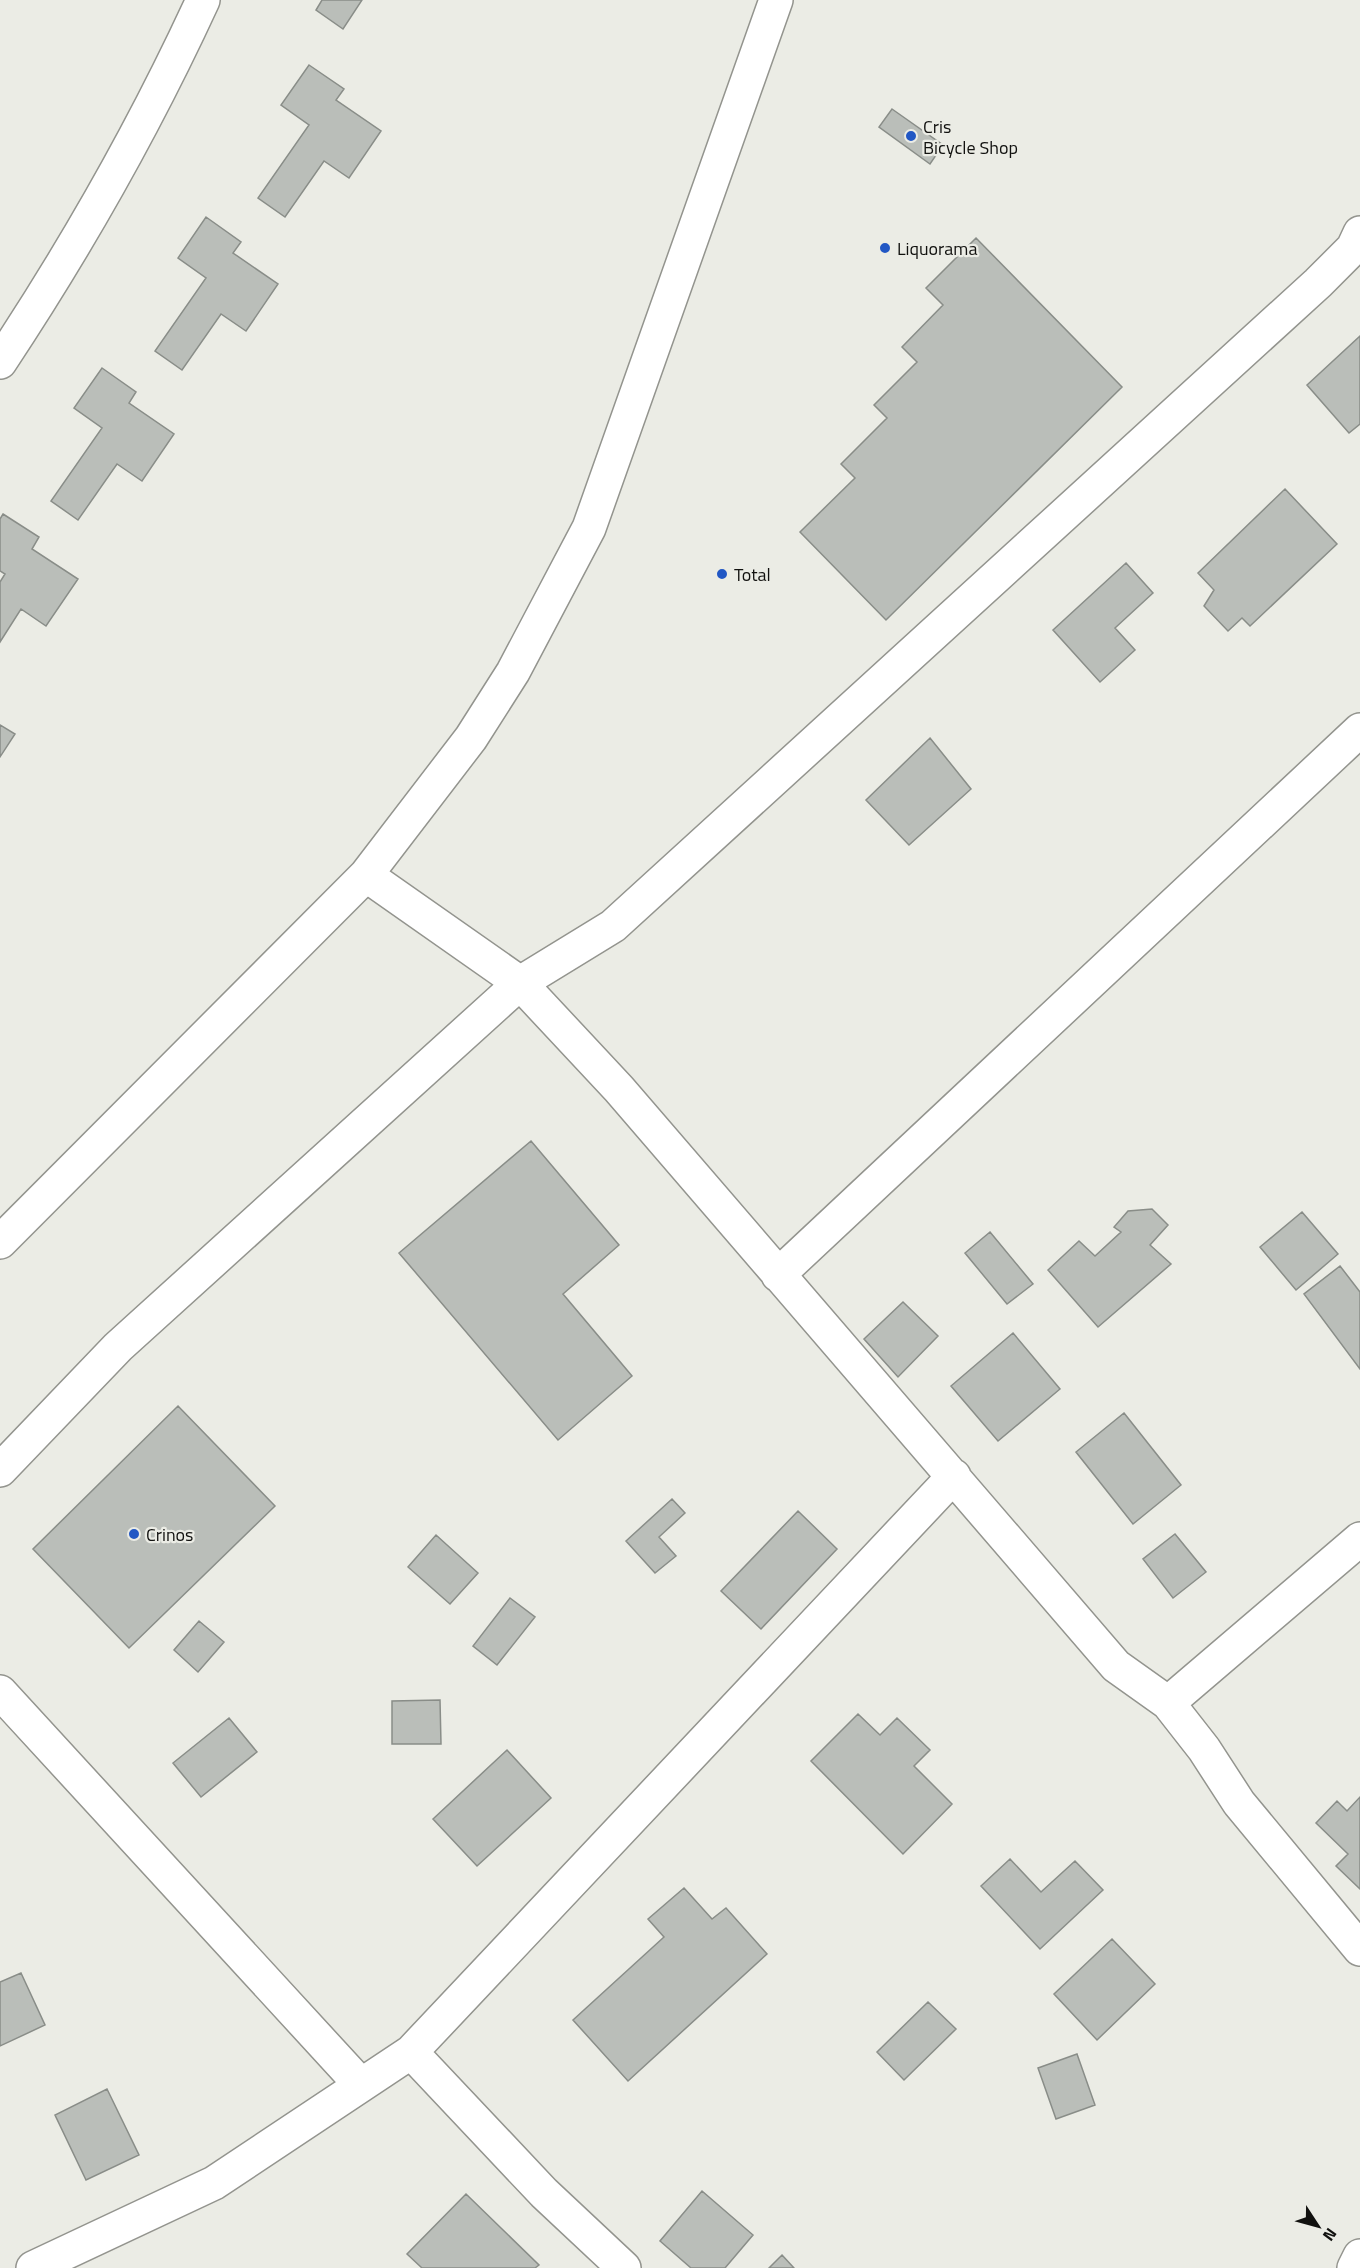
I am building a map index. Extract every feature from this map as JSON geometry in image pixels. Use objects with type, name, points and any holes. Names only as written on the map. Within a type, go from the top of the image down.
[{"type":"street","points":[[0,362],[59,273],[119,169],[203,0]]},
{"type":"street","points":[[0,1242],[366,875],[477,729],[531,641],[588,528],[776,0]]},
{"type":"street","points":[[0,1470],[118,1347],[520,983],[614,926],[1358,246]]},
{"type":"street","points":[[778,1275],[1356,742]]},
{"type":"street","points":[[366,875],[520,983],[619,1089],[1116,1666],[1168,1703],[1204,1749],[1239,1803],[1360,1949]]},
{"type":"street","points":[[33,2268],[214,2183],[411,2052],[954,1476]]},
{"type":"street","points":[[1168,1703],[1360,1539]]},
{"type":"street","points":[[0,1692],[361,2085]]},
{"type":"street","points":[[411,2052],[544,2193],[624,2268]]},
{"type":"street","points":[[1354,2268],[1360,2256]]},
{"type":"building","points":[[322,0],[362,0],[343,29],[316,10]]},
{"type":"building","points":[[309,65],[344,89],[336,100],[381,131],[349,178],[324,161],[285,217],[258,198],[309,125],[281,105]]},
{"type":"building","name":"Cris Bicycle Shop","points":[[892,109],[943,145],[930,164],[879,127]]},
{"type":"building","points":[[206,217],[241,242],[233,253],[278,284],[246,331],[221,314],[182,370],[155,351],[206,278],[178,258]]},
{"type":"building","points":[[976,238],[1122,387],[886,620],[800,532],[855,478],[841,464],[887,418],[874,405],[917,362],[902,347],[943,305],[926,288]]},
{"type":"building","points":[[1360,336],[1360,424],[1349,433],[1307,385]]},
{"type":"building","points":[[102,368],[136,392],[129,403],[174,434],[142,481],[117,464],[78,520],[51,501],[102,428],[74,408]]},
{"type":"building","points":[[1285,489],[1337,544],[1250,626],[1242,618],[1228,631],[1204,606],[1214,590],[1198,573]]},
{"type":"building","points":[[3,514],[39,537],[32,549],[78,579],[46,626],[21,609],[0,642],[0,582],[5,574],[0,571],[0,519]]},
{"type":"building","points":[[1126,563],[1153,593],[1115,628],[1135,650],[1100,682],[1053,630]]},
{"type":"building","points":[[0,725],[15,734],[0,757]]},
{"type":"building","points":[[930,738],[971,789],[909,845],[866,800]]},
{"type":"building","points":[[531,1141],[619,1245],[563,1294],[632,1376],[558,1440],[399,1253]]},
{"type":"building","points":[[1152,1209],[1168,1225],[1150,1245],[1171,1264],[1098,1327],[1048,1270],[1079,1241],[1095,1256],[1121,1232],[1114,1227],[1128,1211]]},
{"type":"building","points":[[1302,1212],[1338,1254],[1296,1290],[1260,1247]]},
{"type":"building","points":[[990,1232],[1033,1284],[1007,1304],[965,1253]]},
{"type":"building","points":[[1340,1266],[1360,1292],[1360,1369],[1304,1294]]},
{"type":"building","points":[[903,1302],[938,1336],[898,1377],[864,1339]]},
{"type":"building","points":[[1013,1333],[1060,1389],[998,1441],[951,1386]]},
{"type":"building","points":[[178,1406],[275,1506],[129,1648],[33,1549]]},
{"type":"building","points":[[1124,1413],[1181,1485],[1133,1524],[1076,1452]]},
{"type":"building","points":[[672,1499],[685,1513],[659,1537],[676,1556],[655,1573],[626,1541]]},
{"type":"building","points":[[798,1511],[837,1549],[761,1629],[721,1591]]},
{"type":"building","points":[[1175,1534],[1206,1572],[1173,1598],[1143,1559]]},
{"type":"building","points":[[436,1535],[478,1573],[450,1604],[408,1567]]},
{"type":"building","points":[[510,1598],[535,1617],[497,1665],[473,1646]]},
{"type":"building","points":[[199,1621],[224,1642],[198,1672],[174,1650]]},
{"type":"building","points":[[440,1700],[441,1744],[392,1744],[392,1701]]},
{"type":"building","points":[[858,1714],[880,1735],[897,1718],[930,1750],[914,1766],[952,1804],[903,1854],[811,1761]]},
{"type":"building","points":[[229,1718],[257,1752],[201,1797],[173,1763]]},
{"type":"building","points":[[507,1750],[551,1798],[477,1866],[433,1819]]},
{"type":"building","points":[[1360,1797],[1360,1889],[1336,1866],[1348,1854],[1316,1823],[1337,1801],[1347,1811]]},
{"type":"building","points":[[1010,1859],[1041,1892],[1075,1861],[1103,1890],[1040,1949],[981,1886]]},
{"type":"building","points":[[684,1888],[712,1919],[726,1908],[767,1954],[628,2081],[573,2020],[664,1937],[648,1919]]},
{"type":"building","points":[[1112,1939],[1155,1984],[1097,2040],[1054,1994]]},
{"type":"building","points":[[21,1973],[45,2025],[0,2046],[0,1982]]},
{"type":"building","points":[[928,2002],[956,2029],[904,2080],[877,2052]]},
{"type":"building","points":[[1077,2054],[1095,2105],[1056,2119],[1038,2068]]},
{"type":"building","points":[[107,2089],[139,2155],[86,2180],[55,2115]]},
{"type":"building","points":[[702,2191],[753,2235],[725,2268],[691,2268],[660,2241]]},
{"type":"building","points":[[466,2194],[539,2265],[535,2268],[422,2268],[407,2254]]},
{"type":"building","points":[[782,2255],[794,2268],[769,2268]]},
{"type":"place","name":"Cris Bicycle Shop","points":[[911,136]]},
{"type":"place","name":"Liquorama","points":[[885,248]]},
{"type":"place","name":"Total","points":[[722,574]]},
{"type":"place","name":"Crinos","points":[[134,1534]]}]
